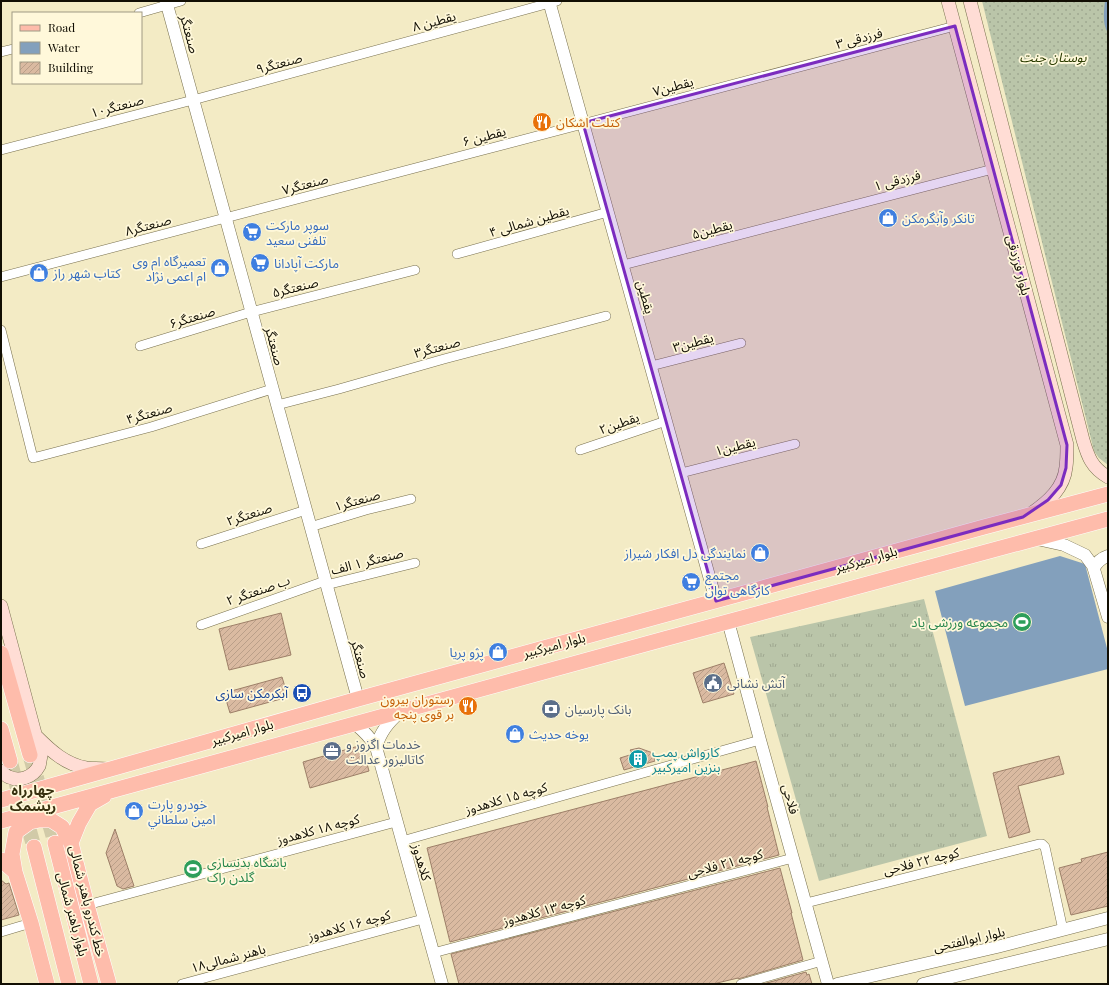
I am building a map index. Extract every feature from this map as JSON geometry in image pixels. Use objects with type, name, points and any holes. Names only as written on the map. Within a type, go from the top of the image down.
[{"type":"main road","name":"بلوار فرزدقی","points":[[948,1],[1067,445],[1066,468],[1060,485],[1048,500],[1027,516]]},
{"type":"main road","name":"بلوار فرزدقی","points":[[970,1],[1083,440],[1093,466],[1101,474],[1108,477]]},
{"type":"main road","points":[[1067,445],[1072,452],[1075,454],[1079,453],[1084,449],[1083,440]]},
{"type":"main road","name":"بلوار امیرکبیر","points":[[1,800],[358,699],[984,526],[1108,494]]},
{"type":"main road","name":"بلوار امیرکبیر","points":[[1,821],[728,621],[1108,519]]},
{"type":"main road","points":[[1,606],[40,756],[39,765],[34,773],[26,778],[16,779],[8,777],[5,766],[1,729]]},
{"type":"main road","points":[[1,653],[30,755]]},
{"type":"main road","points":[[36,736],[52,752],[66,761],[86,768],[113,769]]},
{"type":"main road","points":[[222,738],[227,759]]},
{"type":"main road","name":"خط کندرو باهنر شمالی","points":[[109,984],[71,843],[79,822],[90,804],[117,788]]},
{"type":"main road","points":[[47,984],[31,923],[15,872],[12,854],[16,832],[30,822],[39,820],[51,820],[62,827],[71,843]]},
{"type":"main road","name":"بلوار باهنر شمالی","points":[[54,843],[91,984]]},
{"type":"main road","name":"بلوار باهنر شمالی","points":[[34,847],[69,984]]},
{"type":"main road","points":[[1,860],[15,872]]},
{"type":"street","points":[[142,12],[167,3],[181,1]]},
{"type":"street","name":"یقطین ۸","points":[[371,52],[552,2]]},
{"type":"street","name":"یقطین","points":[[552,2],[583,123],[716,601]]},
{"type":"street","name":"صنعتگر","points":[[167,3],[358,699]]},
{"type":"street","name":"فرزدقی ۳","points":[[769,75],[955,26]]},
{"type":"street","name":"صنعتگر۹","points":[[193,100],[371,52]]},
{"type":"street","name":"یقطین۷","points":[[583,123],[769,75]]},
{"type":"street","name":"صنعتگر۱۰","points":[[1,150],[193,100]]},
{"type":"street","name":"یقطین ۶","points":[[391,174],[583,123]]},
{"type":"street","name":"فرزدقی ۱","points":[[808,217],[993,169]]},
{"type":"street","name":"صنعتگر۷","points":[[226,218],[391,174]]},
{"type":"street","name":"یقطین شمالی ۴","points":[[457,254],[608,212]]},
{"type":"street","name":"یقطین۵","points":[[623,265],[808,217]]},
{"type":"street","name":"صنعتگر۸","points":[[1,277],[226,218]]},
{"type":"street","name":"صنعتگر۵","points":[[251,312],[415,270]]},
{"type":"street","name":"صنعتگر۶","points":[[140,346],[251,312]]},
{"type":"street","name":"صنعتگر۳","points":[[277,404],[339,389],[444,359],[606,316]]},
{"type":"street","name":"صنعتگر۴","points":[[1,330],[33,458],[151,427],[272,389]]},
{"type":"street","name":"یقطین۳","points":[[651,366],[741,343]]},
{"type":"street","name":"یقطین۲","points":[[580,450],[666,421]]},
{"type":"street","name":"یقطین۱","points":[[681,473],[795,444]]},
{"type":"street","name":"صنعتگر۱","points":[[310,527],[366,510],[411,499]]},
{"type":"street","name":"صنعتگر۲","points":[[201,544],[306,510]]},
{"type":"street","points":[[1037,538],[1064,545],[1085,555],[1094,568],[1108,617]]},
{"type":"street","points":[[1094,568],[1102,559],[1108,556]]},
{"type":"street","name":"صنعتگر ۱ الف","points":[[326,583],[415,563]]},
{"type":"street","name":"۲ ب صنعتگر","points":[[201,625],[326,583]]},
{"type":"street","name":"فلاحی","points":[[728,621],[828,984]]},
{"type":"street","points":[[376,747],[382,731],[400,712]]},
{"type":"street","name":"کلاهدوز","points":[[355,724],[370,737],[376,747],[442,984]]},
{"type":"street","name":"کوچه ۱۵ کلاهدوز","points":[[402,841],[760,740]]},
{"type":"street","name":"کوچه ۱۸ کلاهدوز","points":[[87,905],[396,822]]},
{"type":"street","name":"کوچه ۲۲ فلاحی","points":[[806,903],[1042,844],[1045,847],[1063,930]]},
{"type":"street","name":"کوچه ۲۱ فلاحی","points":[[662,892],[794,858]]},
{"type":"street","name":"کوچه ۱۳ کلاهدوز","points":[[433,953],[662,892]]},
{"type":"street","name":"بلوار ابوالفتحی","points":[[837,984],[996,947],[1108,918]]},
{"type":"street","name":"کوچه ۱۶ کلاهدوز","points":[[280,957],[423,919]]},
{"type":"street","points":[[1,932],[31,923]]},
{"type":"street","points":[[923,984],[1108,939]]},
{"type":"street","points":[[996,947],[1002,965]]},
{"type":"street","name":"باهنر شمالی۱۸","points":[[182,984],[280,957]]},
{"type":"street","points":[[741,984],[822,961]]},
{"type":"highlighted area","points":[[955,26],[1067,445],[1066,468],[1061,485],[1048,500],[1023,517],[716,601],[583,123]]},
{"type":"green space","name":"بوستان جنت","points":[[982,1],[1108,1],[1108,465],[1099,458],[1094,451]]},
{"type":"green space","points":[[924,599],[987,836],[819,881],[750,637]]},
{"type":"water","points":[[1105,1],[1108,1],[1108,33],[1104,22]]},
{"type":"water","name":"مجموعه ورزشی یاد","points":[[1060,556],[1085,564],[1108,652],[1108,669],[965,706],[935,591]]},
{"type":"building","points":[[281,613],[291,655],[229,670],[219,629]]},
{"type":"building","name":"آتش نشانی","points":[[724,663],[734,694],[703,703],[693,673]]},
{"type":"building","points":[[282,677],[288,697],[230,713],[224,693]]},
{"type":"building","points":[[362,745],[369,771],[310,788],[303,762]]},
{"type":"building","name":"کارواش پمپ بنزین امیرکبیر","points":[[639,748],[653,753],[655,761],[624,770],[620,758],[633,754],[630,750]]},
{"type":"building","points":[[1059,756],[1064,774],[1018,786],[1030,832],[1009,838],[993,773]]},
{"type":"building","points":[[756,761],[779,855],[450,942],[427,848]]},
{"type":"building","points":[[115,829],[134,886],[123,889],[117,886],[106,853]]},
{"type":"building","points":[[1108,852],[1108,906],[1071,915],[1059,868],[1082,862],[1081,859]]},
{"type":"building","points":[[780,868],[803,960],[738,979],[713,984],[459,984],[451,954]]},
{"type":"building","points":[[1,880],[6,884],[9,883],[19,915],[1,920]]},
{"type":"building","points":[[806,972],[807,975],[809,974],[812,984],[763,984]]},
{"type":"tunnel","points":[[30,755],[55,843]]},
{"type":"tunnel","points":[[10,761],[34,847]]},
{"type":"place","name":"کتلت اشکان","points":[[542,122]]},
{"type":"place","name":"تانکر وآبگرمکن","points":[[888,218]]},
{"type":"place","name":"سوپر مارکت تلفنی سعید","points":[[252,232]]},
{"type":"place","name":"مارکت آپادانا","points":[[260,263]]},
{"type":"place","name":"تعمیرگاه ام وی ام اعمی نژاد","points":[[220,268]]},
{"type":"place","name":"کتاب شهر راز","points":[[39,273]]},
{"type":"place","name":"نمایندگی دل افکار شیراز","points":[[760,553]]},
{"type":"place","name":"مجتمع کارگاهی توان","points":[[691,582]]},
{"type":"place","name":"مجموعه ورزشی یاد","points":[[1022,622]]},
{"type":"place","name":"پژو پریا","points":[[498,652]]},
{"type":"place","name":"آتش نشانی","points":[[713,683]]},
{"type":"place","name":"آبکرمکن سازی","points":[[302,693]]},
{"type":"place","name":"رستوران بیرون بر قوی پنجه","points":[[468,706]]},
{"type":"place","name":"بانک پارسیان","points":[[551,709]]},
{"type":"place","name":"یوخه حدیث","points":[[515,734]]},
{"type":"place","name":"خدمات اگزوز و کاتالیزور عدالت","points":[[332,751]]},
{"type":"place","name":"کارواش پمپ بنزین امیرکبیر","points":[[638,759]]},
{"type":"place","name":"خودرو پارت امين سلطاني","points":[[134,811]]},
{"type":"place","name":"باشگاه بدنسازی گلدن راک","points":[[193,869]]},
{"type":"district","name":"چهارراه ریشمک","points":[[33,798]]}]
